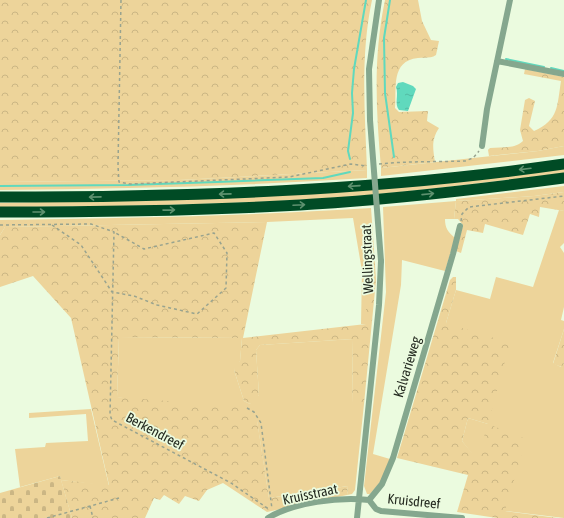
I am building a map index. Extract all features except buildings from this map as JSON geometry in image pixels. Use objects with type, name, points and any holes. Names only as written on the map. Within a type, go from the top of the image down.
[{"type":"highway","points":[[0,197],[239,193],[383,184],[564,164]]},
{"type":"highway","points":[[0,212],[85,212],[315,204],[395,198],[564,178]]},
{"type":"street","name":"Wellingstraat","points":[[357,518],[379,305],[381,260],[370,120],[369,69],[379,0]]},
{"type":"street","points":[[482,146],[486,109],[510,0]]},
{"type":"street","points":[[497,61],[564,74]]},
{"type":"street","name":"Kalvarieweg","points":[[369,500],[382,484],[393,458],[460,226]]},
{"type":"street","name":"Kruisstraat","points":[[270,516],[296,507],[342,499],[358,499]]},
{"type":"street","points":[[358,499],[369,500]]},
{"type":"street","name":"Kruisdreef","points":[[369,500],[376,509],[380,510],[462,518]]},
{"type":"path","points":[[121,0],[119,182],[130,184],[289,177],[351,164],[365,167],[395,162],[407,164],[465,160],[473,158],[482,146]]},
{"type":"path","points":[[460,226],[462,214],[469,207],[564,196]]},
{"type":"path","points":[[0,225],[51,224],[91,224],[114,232],[144,249],[214,233],[227,253],[226,288],[197,314],[157,305],[134,296],[112,292],[81,245],[51,224]]},
{"type":"path","name":"Berkendreef","points":[[114,232],[110,415],[112,420],[232,483],[268,508],[270,516]]},
{"type":"path","points":[[248,408],[254,412],[261,424],[270,516]]},
{"type":"path","points":[[47,518],[119,498]]},
{"type":"path","points":[[90,506],[93,518]]},
{"type":"path","points":[[62,514],[64,518]]},
{"type":"green space","points":[[0,0],[372,0],[366,42],[364,85],[367,170],[179,180],[0,182]]},
{"type":"green space","points":[[385,0],[418,0],[422,21],[431,40],[439,41],[436,55],[409,60],[403,64],[399,70],[396,85],[395,108],[399,112],[428,111],[427,121],[439,128],[436,132],[433,149],[435,162],[381,168],[377,104],[377,63],[381,21]]},
{"type":"green space","points":[[525,69],[564,77],[564,146],[538,151],[489,156],[488,150],[490,148],[512,146],[520,144],[523,141],[520,130],[525,100],[529,98],[535,101],[529,126],[534,131],[548,122],[555,111],[561,81],[524,74]]},
{"type":"green space","points":[[564,146],[564,155],[381,176],[381,168],[538,151]]},
{"type":"green space","points":[[564,168],[564,173],[369,195],[277,201],[0,207],[0,203],[226,198]]},
{"type":"green space","points":[[367,170],[367,178],[321,181],[184,187],[0,190],[0,182],[179,180]]},
{"type":"green space","points":[[564,186],[564,192],[534,196],[456,201],[456,199]]},
{"type":"green space","points":[[564,192],[564,211],[540,207],[539,217],[530,214],[523,235],[485,224],[483,233],[467,230],[461,253],[456,251],[463,225],[458,219],[454,219],[456,201],[534,196]]},
{"type":"green space","points":[[456,201],[454,219],[445,219],[447,230],[455,238],[445,271],[402,260],[401,285],[373,454],[390,459],[381,481],[370,494],[367,494],[364,486],[386,292],[383,207]]},
{"type":"green space","points":[[371,208],[373,235],[366,236],[366,324],[361,324],[362,271],[353,218],[267,222],[5,227],[0,235],[0,220],[232,215]]},
{"type":"green space","points":[[559,210],[564,211],[564,243],[560,247],[564,253],[564,307],[561,320],[564,321],[564,329],[553,363],[561,367],[564,363],[564,518],[505,511],[478,455],[473,455],[462,441],[468,418],[488,424],[446,323],[456,290],[490,299],[496,277],[533,287]]},
{"type":"green space","points":[[267,222],[243,338],[366,324],[366,236],[373,235],[376,280],[364,404],[352,404],[353,339],[260,345],[256,350],[259,395],[255,402],[250,404],[244,401],[234,370],[235,364],[240,361],[242,338],[119,337],[117,397],[244,407],[257,420],[269,498],[348,486],[347,495],[267,512],[223,483],[207,490],[199,501],[185,496],[179,504],[164,495],[160,500],[154,498],[145,518],[72,518],[61,480],[109,485],[71,318],[33,276],[0,287],[0,235],[5,227]]},
{"type":"green space","points":[[453,277],[456,277],[456,290],[446,323],[510,343],[488,424],[526,439],[505,511],[558,518],[497,518],[457,512],[468,475],[397,458],[450,280]],"holes":[[[468,418],[488,424],[478,455],[473,454],[462,441]]]},
{"type":"green space","points":[[564,329],[564,363],[562,367],[553,364]]},
{"type":"green space","points":[[119,337],[242,338],[240,361],[234,370],[244,401],[250,404],[259,395],[256,350],[260,345],[353,339],[352,404],[364,404],[355,490],[352,494],[347,495],[348,486],[269,498],[257,421],[117,397]]},
{"type":"green space","points":[[91,409],[109,486],[61,480],[60,476],[20,487],[15,449],[45,447],[46,443],[88,441],[86,414],[29,418],[29,413]]},
{"type":"green space","points":[[60,476],[72,518],[0,518],[0,493]]},
{"type":"water","points":[[403,82],[413,86],[416,89],[408,111],[399,110],[397,105],[396,87],[398,83]]},
{"type":"waterway","points":[[350,159],[348,151],[353,113],[352,93],[354,69],[366,0]]},
{"type":"waterway","points":[[390,0],[384,38],[385,93],[394,157]]},
{"type":"waterway","points":[[506,59],[544,67]]},
{"type":"waterway","points":[[551,68],[564,71]]},
{"type":"waterway","points":[[0,186],[128,185],[323,178],[350,172]]}]
